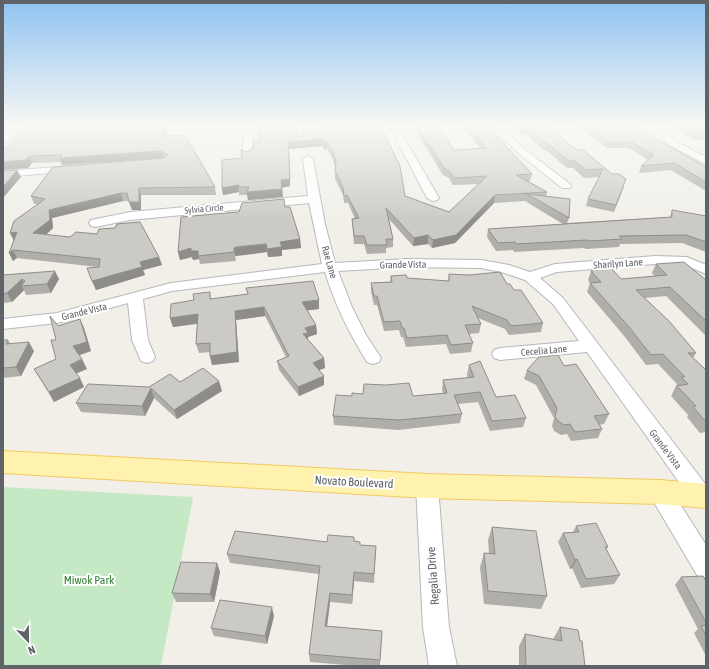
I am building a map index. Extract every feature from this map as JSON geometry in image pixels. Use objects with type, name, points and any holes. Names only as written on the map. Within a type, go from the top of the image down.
[{"type":"main road","name":"Novato Boulevard","points":[[3,462],[427,486],[660,492],[703,496]]},
{"type":"street","points":[[411,158],[433,198]]},
{"type":"street","points":[[531,158],[566,186]]},
{"type":"street","name":"Rae Lane","points":[[308,159],[314,199],[330,267],[354,327],[373,358]]},
{"type":"street","points":[[3,174],[79,168]]},
{"type":"street","name":"Sylvia Circle","points":[[95,223],[130,216],[314,199]]},
{"type":"street","name":"Sharilyn Lane","points":[[530,277],[555,268],[655,260],[687,261],[706,270]]},
{"type":"street","name":"Grande Vista","points":[[3,324],[57,318],[171,287],[330,267],[407,263],[481,264],[504,268],[530,277],[558,301],[589,346],[703,496]]},
{"type":"street","points":[[135,297],[140,340],[147,357]]},
{"type":"street","name":"Cecelia Lane","points":[[500,354],[589,346]]},
{"type":"street","name":"Regalia Drive","points":[[427,486],[436,627],[443,666]]},
{"type":"street","points":[[660,492],[706,567]]},
{"type":"green space","name":"Miwok Park","points":[[3,487],[193,497],[161,666],[3,666]]},
{"type":"building","points":[[3,158],[27,158],[25,160],[3,162]]},
{"type":"building","points":[[161,158],[198,158],[215,187],[139,188],[139,202],[129,202],[127,193],[121,193],[49,210],[50,220],[33,233],[70,237],[76,232],[97,234],[99,229],[115,228],[117,224],[140,222],[159,257],[140,262],[142,267],[92,281],[87,268],[99,267],[100,259],[13,250],[9,253],[17,232],[10,233],[14,221],[45,199],[31,196],[53,167]]},
{"type":"building","points":[[240,158],[289,158],[290,179],[281,180],[282,189],[247,192],[249,187],[238,187],[239,185],[222,188],[222,160]]},
{"type":"building","points":[[335,158],[396,158],[400,166],[405,196],[449,212],[487,176],[454,178],[449,171],[444,168],[438,158],[517,158],[532,174],[516,175],[547,192],[495,195],[456,235],[433,240],[428,235],[414,238],[386,208],[393,239],[386,239],[387,245],[367,245],[364,236],[354,236],[352,219],[359,218],[347,195],[344,196],[343,187],[335,171]]},
{"type":"building","points":[[566,158],[593,158],[612,174],[619,174],[626,179],[616,205],[588,199],[603,169],[586,170],[575,161],[569,161]]},
{"type":"building","points":[[650,158],[690,158],[706,167],[706,182],[674,163],[641,166]]},
{"type":"building","points":[[17,170],[3,187],[3,171]]},
{"type":"building","points":[[527,194],[570,199],[569,218]]},
{"type":"building","points":[[284,199],[285,207],[290,207],[300,239],[280,242],[282,247],[267,249],[266,244],[236,247],[234,248],[234,252],[198,256],[198,251],[191,251],[191,248],[178,252],[181,217],[239,212],[242,203]]},
{"type":"building","points":[[672,210],[706,216],[706,242],[686,235],[619,236],[622,239],[589,241],[516,244],[515,242],[498,243],[488,229],[672,217]]},
{"type":"building","points":[[684,262],[706,280],[706,321],[670,287],[636,290],[669,321],[696,353],[688,353],[706,370],[706,422],[693,407],[696,406],[677,386],[688,384],[681,377],[685,377],[663,354],[651,355],[629,327],[590,283],[601,282],[591,271],[612,269],[621,279],[667,275],[656,264]]},
{"type":"building","points":[[55,271],[47,284],[21,286],[25,281],[22,279],[7,293],[3,294],[3,275]]},
{"type":"building","points":[[500,272],[507,284],[510,284],[514,290],[521,290],[543,323],[511,326],[507,320],[472,306],[481,324],[465,325],[473,343],[451,345],[447,335],[407,338],[400,321],[384,322],[377,296],[374,296],[371,283],[392,282],[391,276],[406,275],[407,278],[449,281],[449,274],[469,275]]},
{"type":"building","points":[[313,281],[319,300],[302,302],[316,325],[305,328],[308,333],[303,334],[324,358],[313,363],[324,376],[298,387],[277,361],[289,356],[264,307],[235,311],[237,352],[210,356],[210,343],[196,344],[198,314],[170,318],[171,304],[194,300],[193,294],[210,292],[210,299],[248,294],[246,288]]},
{"type":"building","points":[[50,316],[58,326],[80,319],[87,342],[73,346],[82,359],[70,365],[80,378],[49,392],[34,369],[56,359],[51,340],[56,340]]},
{"type":"building","points":[[3,340],[8,340],[6,344],[29,342],[16,367],[3,368]]},
{"type":"building","points":[[558,355],[564,366],[576,364],[609,414],[594,416],[602,429],[575,432],[570,424],[564,425],[558,421],[555,417],[557,408],[539,376],[527,370],[539,357]]},
{"type":"building","points":[[480,361],[496,397],[515,395],[526,418],[492,421],[480,392],[454,395],[462,414],[399,420],[333,416],[336,395],[352,396],[352,393],[363,394],[364,384],[386,385],[409,383],[413,396],[447,393],[443,380],[474,377],[469,365]]},
{"type":"building","points":[[203,368],[219,381],[174,410],[151,388],[142,406],[76,403],[88,384],[149,387],[170,374],[180,382]]},
{"type":"building","points":[[596,523],[608,547],[605,547],[620,575],[586,579],[577,559],[575,560],[563,533],[579,532],[576,526]]},
{"type":"building","points":[[492,527],[536,531],[547,596],[488,591],[484,553],[495,554]]},
{"type":"building","points":[[235,531],[327,542],[328,535],[354,537],[354,541],[360,542],[360,545],[376,546],[374,574],[354,572],[352,595],[330,593],[325,626],[382,631],[380,660],[309,654],[320,566],[227,554]]},
{"type":"building","points":[[181,562],[217,563],[210,594],[172,593]]},
{"type":"building","points":[[703,576],[706,581],[706,622],[681,577]]},
{"type":"building","points":[[220,600],[272,607],[265,636],[211,628]]},
{"type":"building","points":[[706,625],[706,635],[701,626]]},
{"type":"building","points":[[560,627],[578,630],[580,641],[582,641],[585,666],[526,666],[525,634],[562,641]]}]
